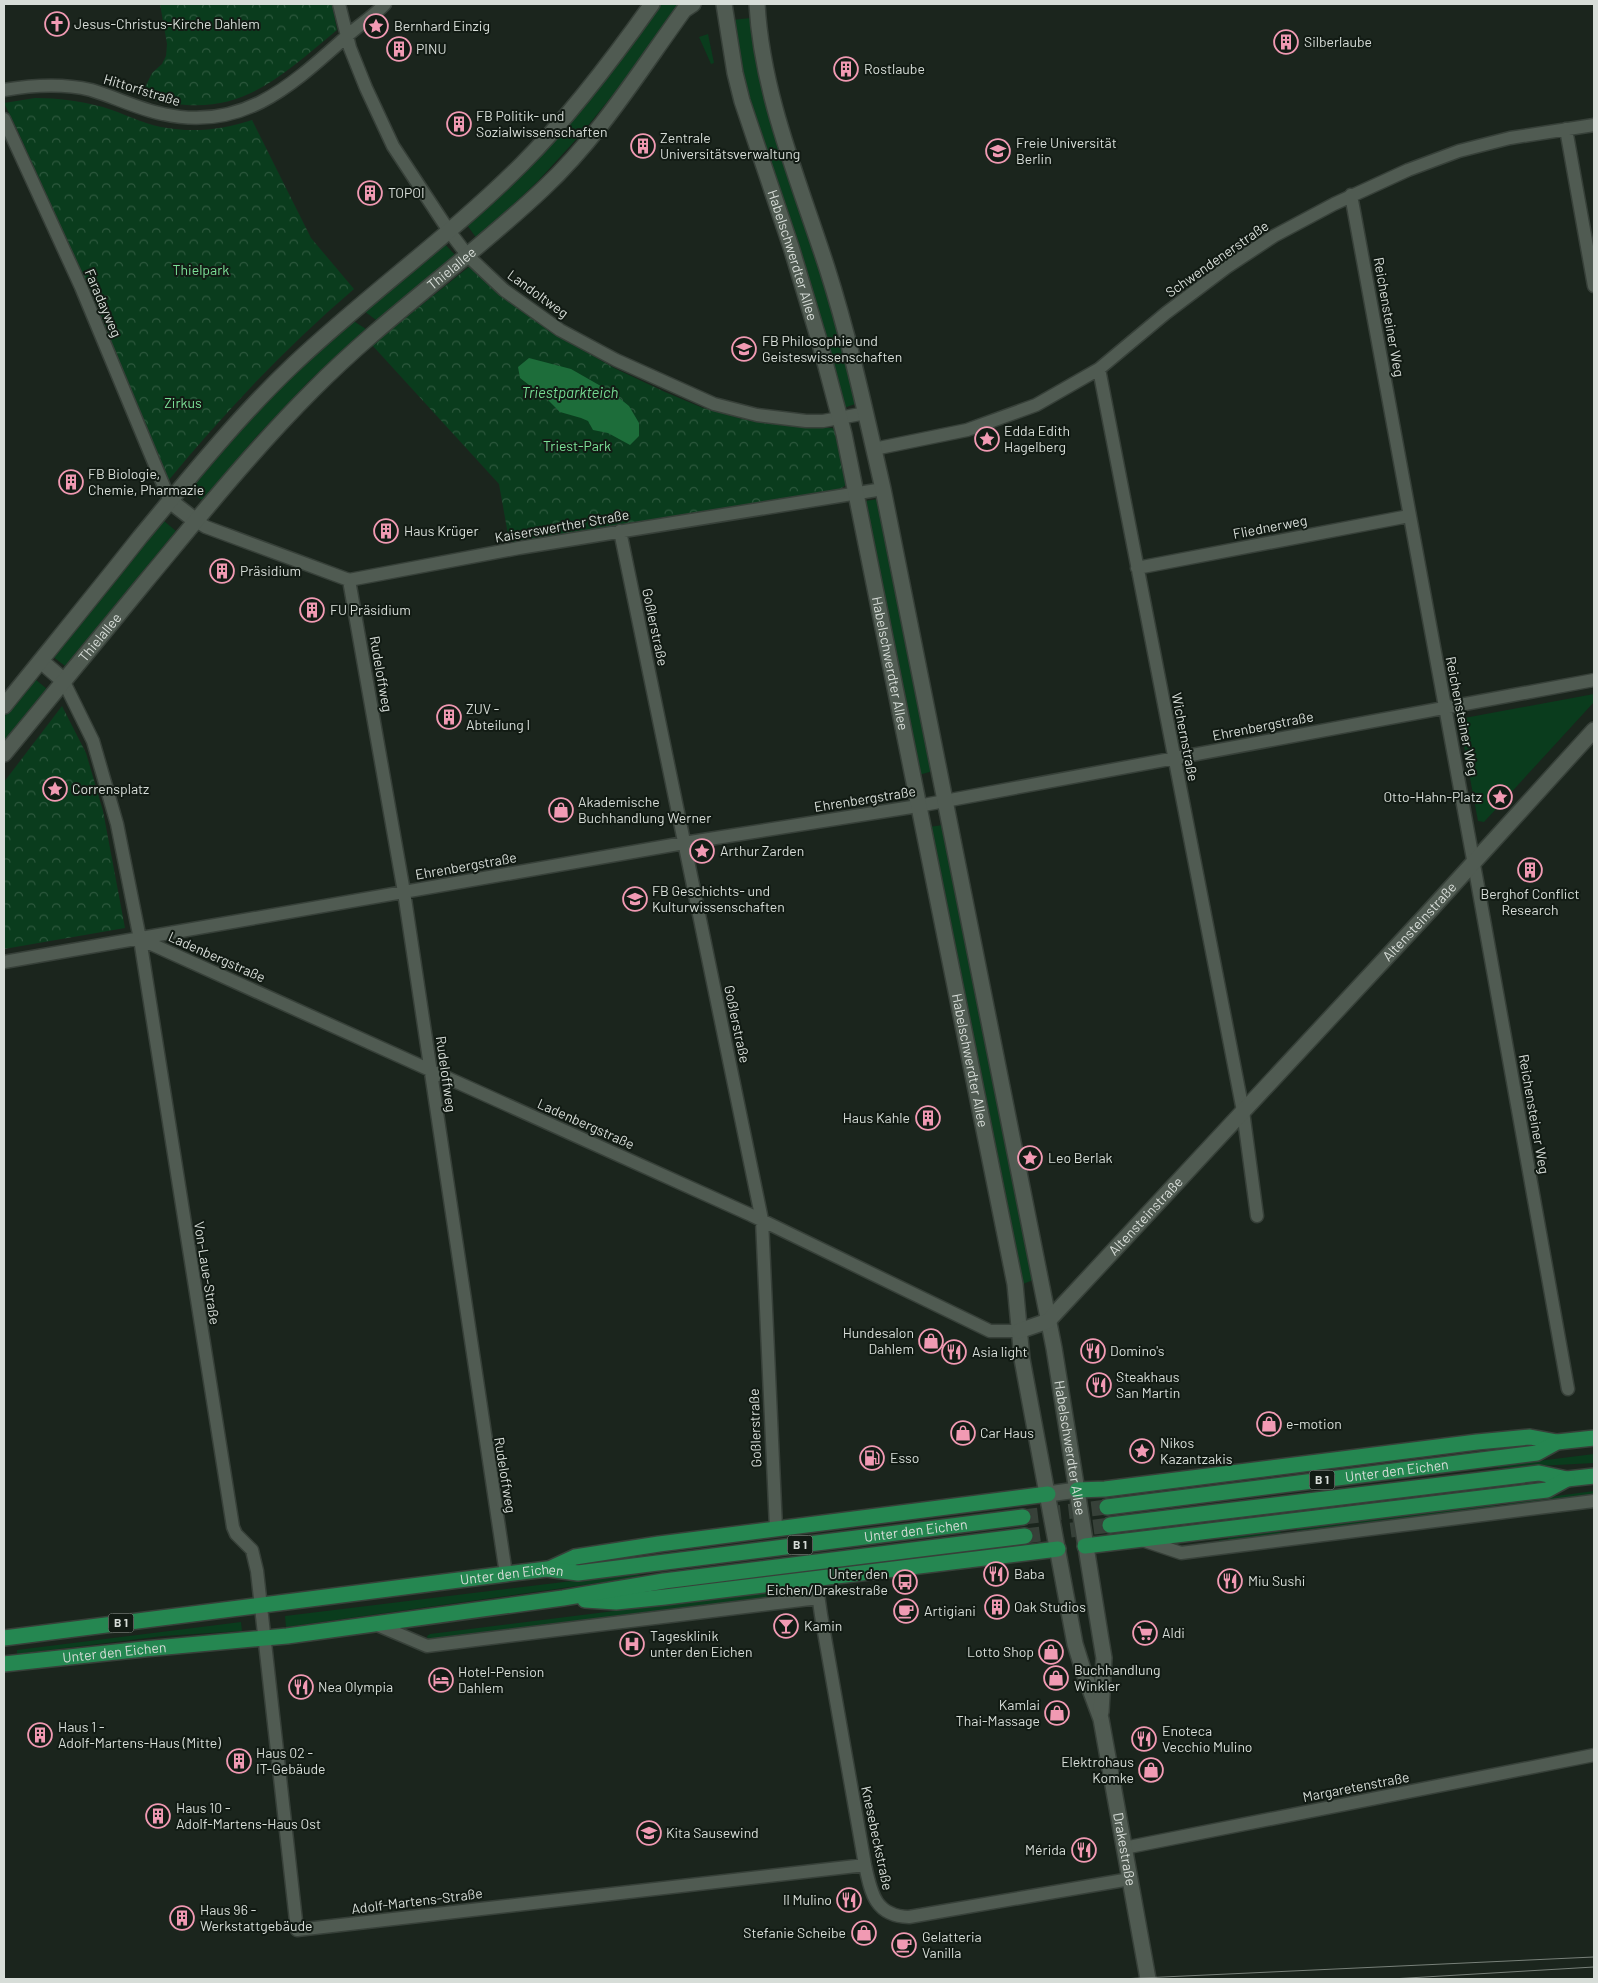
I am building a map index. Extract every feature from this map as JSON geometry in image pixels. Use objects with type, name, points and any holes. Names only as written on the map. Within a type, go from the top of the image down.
[{"type":"main road","points":[[4,706],[170,501],[235,425],[293,365],[449,231],[523,163],[603,71],[652,4]]},
{"type":"main road","name":"Thielallee","points":[[4,754],[63,680],[262,444],[314,388],[383,326],[468,256],[545,188],[590,139],[628,91],[684,10],[693,4]]},
{"type":"main road","name":"Habelschwerdter Allee","points":[[724,4],[735,73],[742,101],[794,256],[840,418],[1015,1284],[1022,1359],[1048,1494]]},
{"type":"main road","name":"Habelschwerdter Allee","points":[[757,4],[770,91],[780,128],[829,276],[866,413],[883,489],[1048,1320],[1086,1546]]},
{"type":"main road","points":[[170,501],[196,521]]},
{"type":"main road","points":[[41,661],[63,680]]},
{"type":"main road","name":"Altensteinstraße","points":[[1048,1320],[1474,862],[1594,730]]},
{"type":"main road","points":[[1019,1331],[1048,1320]]},
{"type":"main road","points":[[547,1569],[575,1557],[776,1528],[1077,1490],[1105,1489],[1477,1442],[1530,1437],[1557,1442]]},
{"type":"main road","name":"Unter den Eichen","points":[[1107,1507],[1537,1453],[1557,1442],[1594,1438]]},
{"type":"main road","name":"Unter den Eichen","points":[[1110,1525],[1539,1473],[1567,1479],[1594,1476]]},
{"type":"main road","points":[[563,1598],[616,1602],[816,1580],[1547,1490],[1567,1479]]},
{"type":"main road","name":"Drakestraße","points":[[1048,1494],[1076,1644],[1085,1676],[1101,1719],[1148,1979]]},
{"type":"main road","name":"Unter den Eichen","points":[[4,1638],[547,1569],[578,1572],[1022,1517]]},
{"type":"main road","name":"Unter den Eichen","points":[[4,1664],[60,1660],[144,1649],[264,1639],[563,1598],[664,1581],[1025,1536]]},
{"type":"main road","name":"Drakestraße","points":[[1086,1546],[1104,1658],[1101,1719]]},
{"type":"street","name":"Landoltweg","points":[[339,4],[346,36],[366,88],[393,146],[449,231],[468,256],[504,290],[560,330],[616,360],[714,404],[758,415],[806,421],[840,418],[866,413]]},
{"type":"street","name":"Hittorfstraße","points":[[4,90],[25,86],[59,85],[89,90],[162,114],[187,119],[217,117],[264,102],[284,90],[385,4]]},
{"type":"street","name":"Faradayweg","points":[[4,119],[81,287],[170,501]]},
{"type":"street","name":"Schwendenerstraße","points":[[874,450],[967,430],[1036,405],[1099,369],[1166,313],[1227,267],[1274,236],[1351,195],[1408,170],[1460,151],[1510,138],[1594,125]]},
{"type":"street","points":[[1566,129],[1594,286]]},
{"type":"street","name":"Reichensteiner Weg","points":[[1351,195],[1474,862],[1568,1389]]},
{"type":"street","name":"Wichernstraße","points":[[1099,369],[1243,1111]]},
{"type":"street","name":"Kaiserswerther Straße","points":[[349,580],[519,548],[883,489]]},
{"type":"street","name":"Fliednerweg","points":[[1137,568],[1409,516]]},
{"type":"street","points":[[196,521],[206,527],[349,580]]},
{"type":"street","name":"Goßlerstraße","points":[[620,532],[762,1220],[776,1528]]},
{"type":"street","name":"Rudeloffweg","points":[[349,580],[404,892],[506,1574]]},
{"type":"street","points":[[4,962],[140,939],[117,824],[93,741],[63,680]]},
{"type":"street","name":"Ehrenbergstraße","points":[[140,939],[684,843],[918,806],[1594,680]]},
{"type":"street","name":"Ladenbergstraße","points":[[140,939],[762,1220],[990,1331],[1019,1331]]},
{"type":"street","name":"Von-Laue-Straße","points":[[140,939],[233,1527],[236,1534],[252,1550],[257,1571],[260,1605]]},
{"type":"street","points":[[1243,1111],[1257,1216]]},
{"type":"street","points":[[1140,1539],[1181,1553],[1594,1501]]},
{"type":"street","name":"Knesebeckstraße","points":[[816,1580],[865,1865],[871,1890],[878,1904],[887,1912],[904,1917],[1130,1879]]},
{"type":"street","points":[[374,1624],[427,1646],[818,1598]]},
{"type":"street","name":"Adolf-Martens-Straße","points":[[260,1605],[297,1930],[865,1865]]},
{"type":"street","name":"Margaretenstraße","points":[[1124,1848],[1594,1755]]},
{"type":"green space","points":[[160,4],[332,4],[337,30],[291,67],[270,82],[248,94],[226,102],[201,105],[173,103],[141,96],[152,73],[162,64],[166,56],[167,44]]},
{"type":"green space","points":[[660,4],[681,4],[620,86],[582,133],[538,181],[477,239],[467,225],[531,165],[568,126]]},
{"type":"green space","points":[[751,18],[858,403],[844,408],[739,64],[731,20]]},
{"type":"green space","points":[[708,34],[714,63],[711,64],[699,37]]},
{"type":"green space","name":"Thielpark","points":[[35,98],[61,99],[94,105],[146,123],[173,129],[207,130],[252,120],[311,238],[354,289],[280,357],[212,430],[168,481],[95,306],[4,103]]},
{"type":"green space","points":[[444,243],[455,255],[376,320],[364,311]]},
{"type":"green space","name":"Triest-Park","points":[[470,266],[560,337],[614,368],[665,392],[703,408],[742,419],[782,425],[832,428],[836,430],[847,484],[839,490],[510,546],[499,484],[372,345]]},
{"type":"green space","points":[[352,320],[366,329],[309,381],[255,438],[203,501],[190,490],[241,430],[298,370]]},
{"type":"green space","points":[[878,499],[933,771],[919,775],[865,501]]},
{"type":"green space","points":[[164,521],[176,531],[65,666],[52,656]]},
{"type":"green space","points":[[35,679],[47,689],[4,743],[4,717]]},
{"type":"green space","points":[[1594,694],[1594,702],[1484,822],[1478,821],[1459,719]]},
{"type":"green space","name":"Corrensplatz","points":[[62,706],[86,753],[103,811],[125,928],[4,949],[4,782]]},
{"type":"green space","points":[[943,825],[1033,1280],[1023,1284],[929,827]]},
{"type":"green space","points":[[1594,1454],[1594,1463],[1498,1468],[1497,1466]]},
{"type":"green space","points":[[1594,1491],[1594,1496],[1508,1506],[1510,1502]]},
{"type":"green space","points":[[1495,1504],[1496,1508],[1297,1531],[1297,1528]]},
{"type":"green space","points":[[1280,1529],[1281,1534],[1219,1543],[1219,1540],[1228,1539],[1228,1535]]},
{"type":"green space","points":[[638,1573],[641,1577],[286,1627],[285,1616]]},
{"type":"green space","points":[[807,1587],[808,1590],[801,1594],[428,1641],[427,1636],[430,1634]]},
{"type":"green space","points":[[241,1622],[242,1631],[163,1636],[17,1654],[17,1650]]},
{"type":"water","name":"Triestparkteich","points":[[529,358],[571,369],[613,393],[629,406],[639,423],[639,436],[630,445],[608,433],[593,430],[588,421],[560,412],[546,398],[520,378],[518,367]]},
{"type":"tunnel","points":[[1023,1517],[1107,1507]]},
{"type":"tunnel","points":[[1025,1536],[1110,1525]]},
{"type":"tram line","points":[[1120,1979],[1594,1957]]},
{"type":"tram line","points":[[1391,1979],[1594,1967]]},
{"type":"place","name":"Jesus-Christus-Kirche Dahlem","points":[[57,24]]},
{"type":"place","name":"Bernhard Einzig","points":[[376,26]]},
{"type":"place","name":"Silberlaube","points":[[1286,42]]},
{"type":"place","name":"PINU","points":[[399,49]]},
{"type":"place","name":"Rostlaube","points":[[846,69]]},
{"type":"place","name":"FB Politik- und Sozialwissenschaften","points":[[459,124]]},
{"type":"place","name":"Zentrale Universitätsverwaltung","points":[[643,146]]},
{"type":"place","name":"Freie Universität Berlin","points":[[998,151]]},
{"type":"place","name":"TOPOI","points":[[370,193]]},
{"type":"place","name":"FB Philosophie und Geisteswissenschaften","points":[[744,349]]},
{"type":"place","name":"Edda Edith Hagelberg","points":[[987,439]]},
{"type":"place","name":"FB Biologie, Chemie, Pharmazie","points":[[71,482]]},
{"type":"place","name":"Haus Krüger","points":[[386,531]]},
{"type":"place","name":"Präsidium","points":[[222,571]]},
{"type":"place","name":"FU Präsidium","points":[[312,610]]},
{"type":"place","name":"ZUV - Abteilung I","points":[[449,717]]},
{"type":"place","name":"Corrensplatz","points":[[55,789]]},
{"type":"place","name":"Otto-Hahn-Platz","points":[[1500,797]]},
{"type":"place","name":"Akademische Buchhandlung Werner","points":[[561,810]]},
{"type":"place","name":"Arthur Zarden","points":[[702,851]]},
{"type":"place","name":"Berghof Conflict Research","points":[[1530,870]]},
{"type":"place","name":"FB Geschichts- und Kulturwissenschaften","points":[[635,899]]},
{"type":"place","name":"Haus Kahle","points":[[928,1118]]},
{"type":"place","name":"Leo Berlak","points":[[1030,1158]]},
{"type":"place","name":"Hundesalon Dahlem","points":[[931,1341]]},
{"type":"place","name":"Domino's","points":[[1093,1351]]},
{"type":"place","name":"Asia light","points":[[954,1352]]},
{"type":"place","name":"Steakhaus San Martin","points":[[1099,1385]]},
{"type":"place","name":"e-motion","points":[[1269,1424]]},
{"type":"place","name":"Car Haus","points":[[963,1433]]},
{"type":"place","name":"Nikos Kazantzakis","points":[[1142,1451]]},
{"type":"place","name":"Esso","points":[[872,1458]]},
{"type":"place","name":"Baba","points":[[996,1574]]},
{"type":"place","name":"Miu Sushi","points":[[1230,1581]]},
{"type":"place","name":"Unter den Eichen/Drakestraße","points":[[905,1582]]},
{"type":"place","name":"Oak Studios","points":[[997,1607]]},
{"type":"place","name":"Artigiani","points":[[906,1611]]},
{"type":"place","name":"Kamin","points":[[786,1626]]},
{"type":"place","name":"Aldi","points":[[1145,1633]]},
{"type":"place","name":"Tagesklinik unter den Eichen","points":[[632,1644]]},
{"type":"place","name":"Lotto Shop","points":[[1051,1652]]},
{"type":"place","name":"Buchhandlung Winkler","points":[[1056,1678]]},
{"type":"place","name":"Hotel-Pension Dahlem","points":[[441,1680]]},
{"type":"place","name":"Nea Olympia","points":[[301,1687]]},
{"type":"place","name":"Kamlai Thai-Massage","points":[[1057,1713]]},
{"type":"place","name":"Haus 1 - Adolf-Martens-Haus (Mitte)","points":[[40,1735]]},
{"type":"place","name":"Enoteca Vecchio Mulino","points":[[1144,1739]]},
{"type":"place","name":"Haus 02 - IT-Gebäude","points":[[239,1761]]},
{"type":"place","name":"Elektrohaus Komke","points":[[1151,1770]]},
{"type":"place","name":"Haus 10 - Adolf-Martens-Haus Ost","points":[[158,1816]]},
{"type":"place","name":"Kita Sausewind","points":[[649,1833]]},
{"type":"place","name":"Mérida","points":[[1084,1850]]},
{"type":"place","name":"Il Mulino","points":[[849,1900]]},
{"type":"place","name":"Haus 96 - Werkstattgebäude","points":[[182,1918]]},
{"type":"place","name":"Stefanie Scheibe","points":[[864,1933]]},
{"type":"place","name":"Gelatteria Vanilla","points":[[904,1945]]},
{"type":"park label","name":"Zirkus","points":[[183,403]]}]
